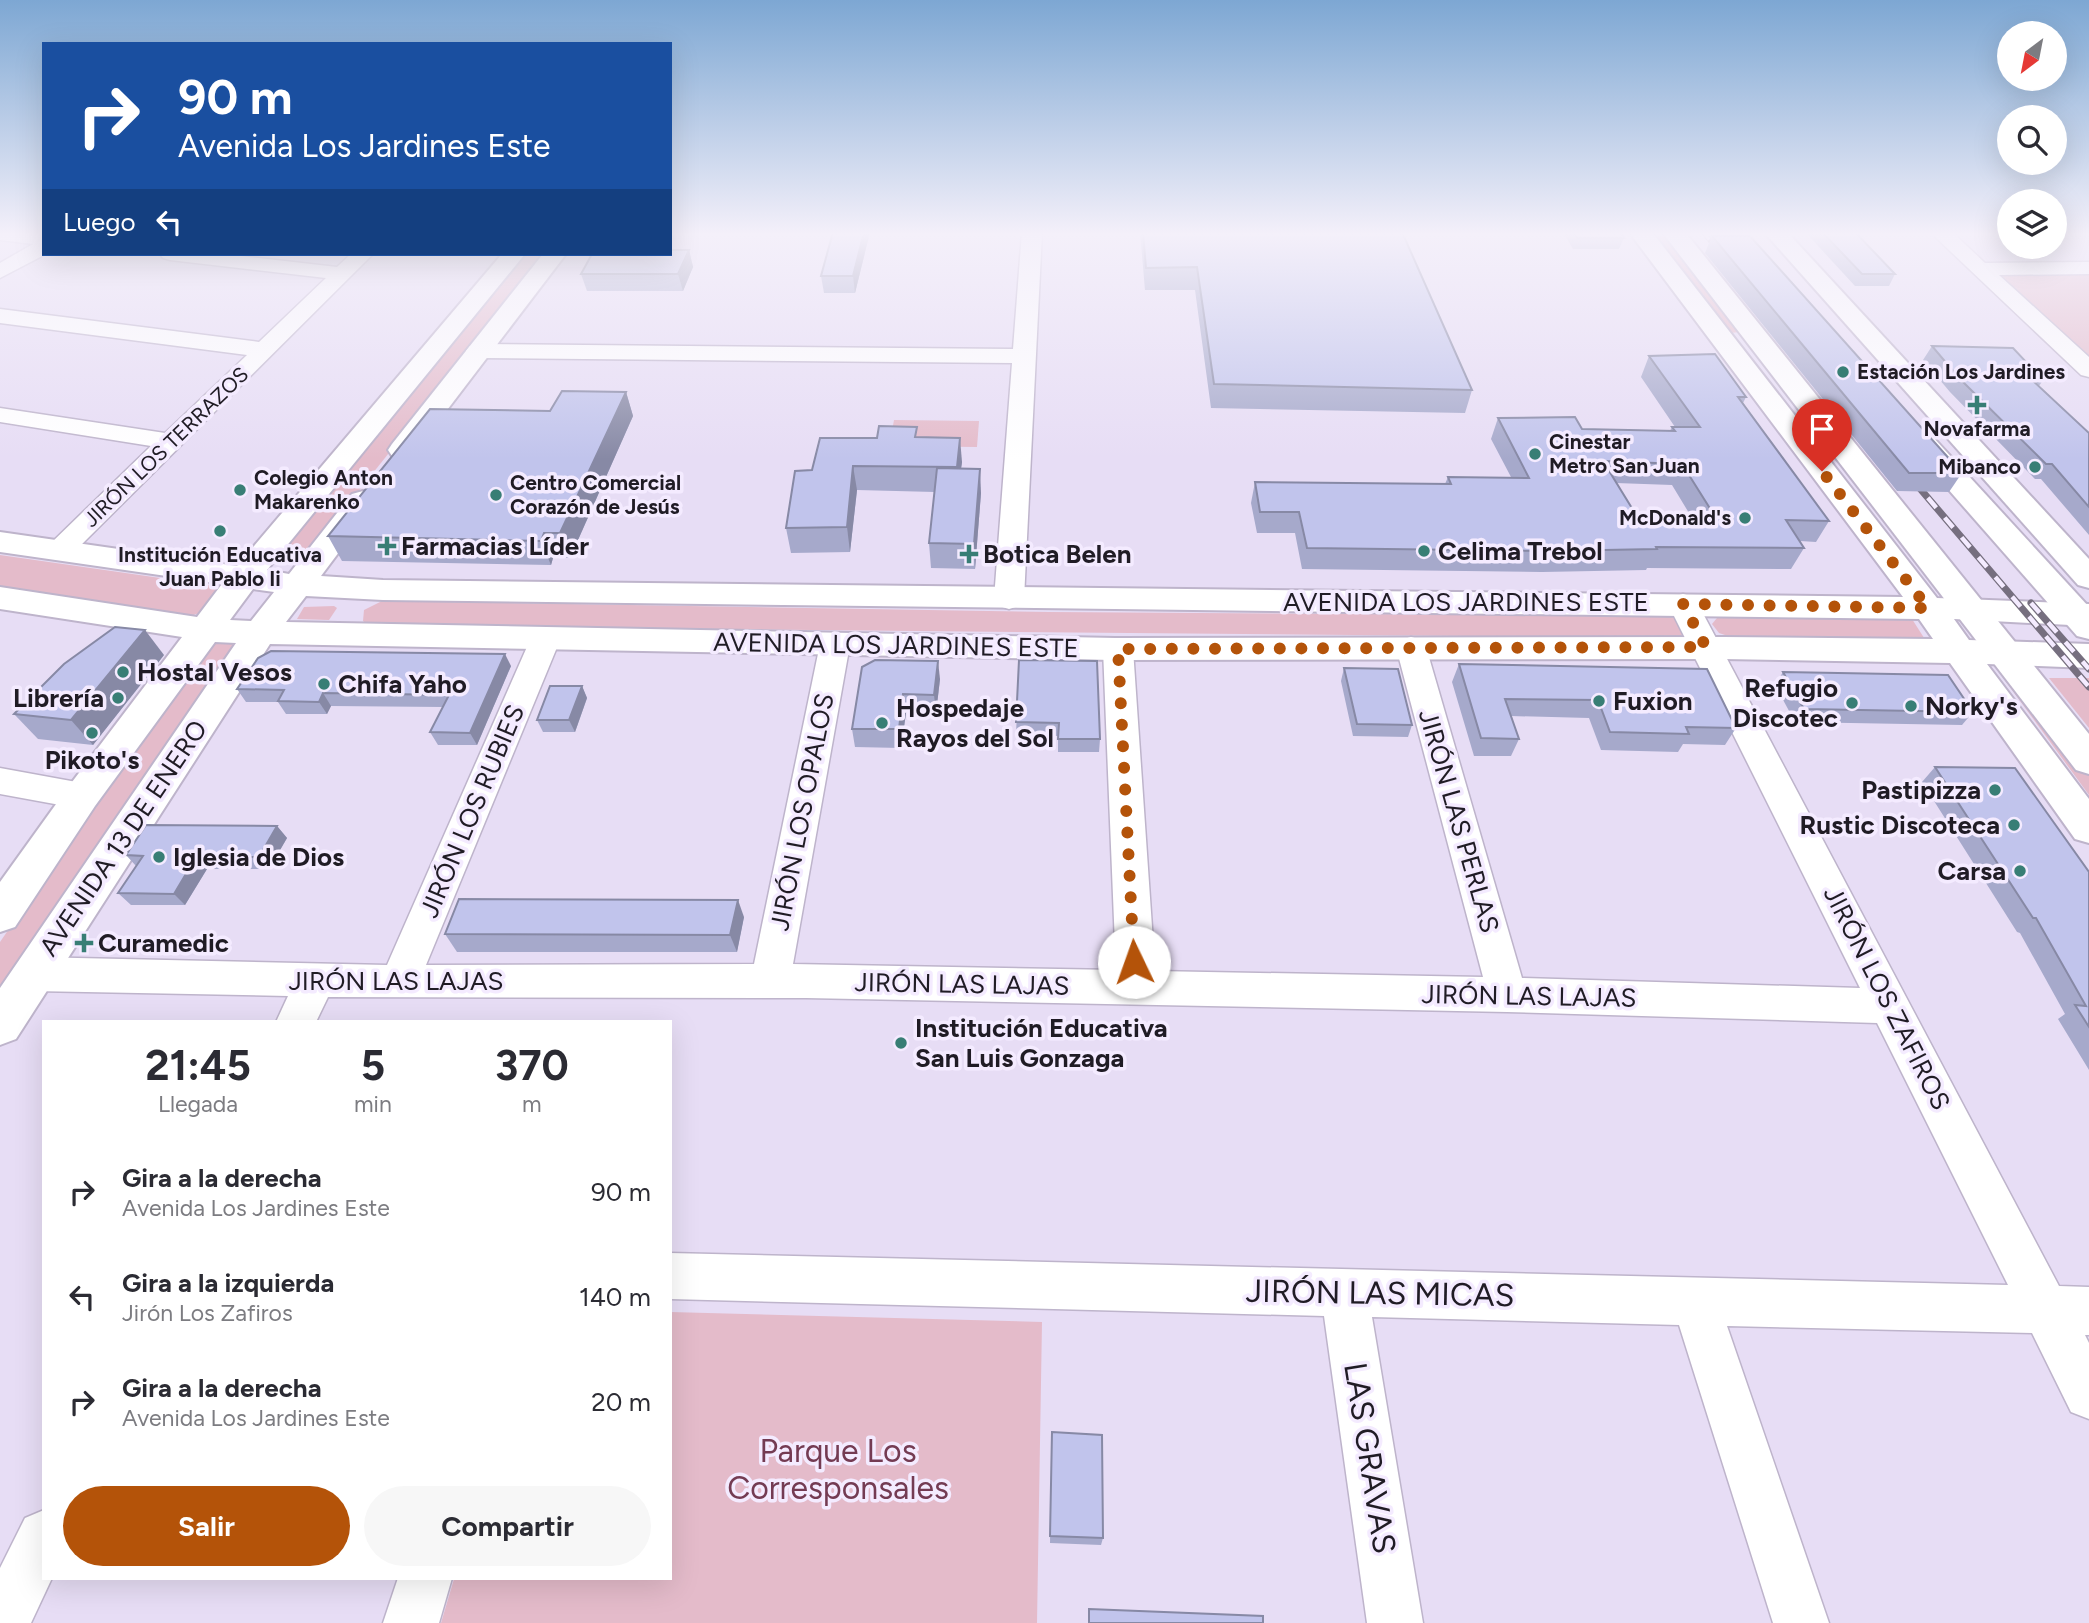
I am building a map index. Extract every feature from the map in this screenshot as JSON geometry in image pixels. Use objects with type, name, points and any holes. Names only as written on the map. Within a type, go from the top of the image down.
[{"type":"main road","name":"AVENIDA 13 DE ENERO","points":[[0,915],[82,796],[244,578],[469,308]]},
{"type":"main road","name":"AVENIDA 13 DE ENERO","points":[[0,1025],[260,633],[512,308]]},
{"type":"main road","points":[[1698,308],[1928,608],[2089,828]]},
{"type":"main road","points":[[1733,308],[2089,760]]},
{"type":"main road","points":[[1844,308],[2089,578]]},
{"type":"main road","points":[[1903,420],[2085,619]]},
{"type":"main road","name":"AVENIDA LOS JARDINES ESTE","points":[[0,542],[297,585],[383,590],[1928,608],[2085,619]]},
{"type":"main road","points":[[360,634],[346,624],[345,614],[356,603],[383,590]]},
{"type":"main road","name":"AVENIDA LOS JARDINES ESTE","points":[[0,598],[207,630],[260,633],[1118,649],[1706,647],[2089,656]]},
{"type":"street","name":"JIRÓN LOS TERRAZOS","points":[[59,551],[308,308]]},
{"type":"street","points":[[1009,599],[1028,308]]},
{"type":"street","points":[[2022,308],[2089,370]]},
{"type":"street","points":[[0,316],[266,350]]},
{"type":"street","points":[[478,351],[1025,356]]},
{"type":"street","points":[[0,415],[173,442]]},
{"type":"street","name":"JIRÓN LOS ZAFIROS","points":[[1683,604],[1892,1006],[2067,1310],[2089,1394]]},
{"type":"street","name":"JIRÓN LOS RUBIES","points":[[399,982],[545,640]]},
{"type":"street","name":"JIRÓN LOS OPALOS","points":[[770,981],[835,644]]},
{"type":"street","name":"JIRÓN LAS PERLAS","points":[[1410,647],[1507,995]]},
{"type":"street","points":[[1118,649],[1136,988]]},
{"type":"street","points":[[0,781],[82,796]]},
{"type":"street","name":"JIRÓN LAS LAJAS","points":[[33,974],[399,982],[770,981],[1507,995],[1892,1006]]},
{"type":"street","points":[[297,1020],[316,981]]},
{"type":"street","name":"JIRÓN LAS MICAS","points":[[672,1276],[2067,1310]]},
{"type":"street","name":"LAS GRAVAS","points":[[1344,1292],[1395,1623]]},
{"type":"street","points":[[1695,1301],[1801,1623]]},
{"type":"street","points":[[2,1623],[42,1541]]},
{"type":"street","points":[[411,1623],[424,1580]]},
{"type":"green space","points":[[476,308],[505,308],[305,558],[299,562],[272,560],[273,554]]},
{"type":"green space","points":[[1709,308],[1722,308],[1741,332],[1729,333]]},
{"type":"green space","points":[[2033,308],[2089,308],[2089,360]]},
{"type":"green space","points":[[894,420],[979,421],[977,447],[889,446]]},
{"type":"green space","points":[[0,555],[220,588],[203,612],[190,616],[0,587]]},
{"type":"green space","points":[[382,601],[1049,612],[1668,616],[1676,619],[1683,634],[1677,638],[369,626],[363,621],[364,610]]},
{"type":"green space","points":[[304,607],[337,608],[329,620],[297,619]]},
{"type":"green space","points":[[1717,618],[1912,619],[1926,641],[1731,637],[1719,633],[1712,624]]},
{"type":"green space","points":[[215,641],[237,645],[0,1001],[0,942],[203,647]]},
{"type":"green space","points":[[2001,675],[2015,675],[2089,772],[2089,795]]},
{"type":"green space","points":[[2049,678],[2089,678],[2089,728]]},
{"type":"green space","name":"Parque Los Corresponsales","points":[[672,1312],[1042,1322],[1037,1623],[441,1623],[454,1580],[672,1580]]},
{"type":"building","points":[[1203,308],[1436,308],[1472,390],[1214,384]]},
{"type":"building","points":[[1772,308],[1814,308],[1962,473],[1909,473]]},
{"type":"building","points":[[1932,346],[2013,348],[2043,380],[2032,380],[2089,433],[2089,507],[2052,464],[2046,464],[1959,378]]},
{"type":"building","points":[[1715,354],[1746,397],[1738,397],[1829,521],[1786,520],[1804,548],[1656,547],[1657,549],[1551,551],[1307,548],[1299,512],[1260,512],[1255,482],[1451,484],[1448,477],[1529,478],[1498,418],[1575,417],[1582,429],[1675,431],[1672,427],[1700,427],[1649,356]],"holes":[[[1603,461],[1682,464],[1716,518],[1638,518]]]},
{"type":"building","name":"Centro Comercial Corazón de Jesús","points":[[562,391],[626,392],[560,533],[544,533],[541,541],[328,536],[430,409],[550,411]]},
{"type":"building","points":[[879,426],[917,427],[915,437],[960,438],[957,467],[853,466],[847,527],[786,528],[795,471],[812,470],[820,438],[877,438]]},
{"type":"building","points":[[937,468],[980,469],[974,544],[929,543]]},
{"type":"building","points":[[115,627],[145,630],[71,720],[14,714],[64,664]]},
{"type":"building","points":[[271,651],[505,654],[470,733],[430,732],[449,695],[323,693],[319,702],[278,701],[284,690],[237,689],[258,658]]},
{"type":"building","points":[[875,660],[938,661],[934,695],[903,694],[899,729],[852,729],[862,667]]},
{"type":"building","points":[[1019,660],[1097,661],[1100,739],[1058,739],[1059,723],[1016,722]]},
{"type":"building","points":[[1459,664],[1707,669],[1736,728],[1686,727],[1689,734],[1610,732],[1598,700],[1505,699],[1519,739],[1481,738]]},
{"type":"building","points":[[1344,668],[1398,669],[1412,725],[1357,724]]},
{"type":"building","points":[[1783,672],[1948,675],[1973,712],[1804,709]]},
{"type":"building","points":[[550,686],[582,686],[569,720],[537,720]]},
{"type":"building","points":[[1935,767],[2015,768],[2089,872],[2089,1027],[2075,1005],[2086,1006],[2036,918],[2033,918]]},
{"type":"building","points":[[146,825],[277,826],[259,857],[196,857],[174,894],[118,893],[143,856],[126,855]]},
{"type":"building","points":[[459,899],[738,900],[730,935],[445,934]]},
{"type":"building","points":[[1052,1432],[1102,1435],[1103,1538],[1050,1536]]},
{"type":"building","points":[[1089,1609],[1263,1616],[1263,1623],[1089,1623]]},
{"type":"railway","points":[[1911,478],[2089,687]]},
{"type":"railway","points":[[2031,603],[2089,669]]},
{"type":"place","name":"Estación Los Jardines","points":[[1843,372]]},
{"type":"place","name":"Novafarma","points":[[1977,405]]},
{"type":"place","name":"Cinestar Metro San Juan","points":[[1535,454]]},
{"type":"place","name":"Mibanco","points":[[2035,467]]},
{"type":"place","name":"Colegio Anton Makarenko","points":[[240,490]]},
{"type":"place","name":"Centro Comercial Corazón de Jesús","points":[[496,495]]},
{"type":"place","name":"McDonald's","points":[[1745,518]]},
{"type":"place","name":"Institución Educativa Juan Pablo Ii","points":[[220,531]]},
{"type":"place","name":"Farmacias Líder","points":[[387,546]]},
{"type":"place","name":"Celima Trebol","points":[[1424,551]]},
{"type":"place","name":"Botica Belen","points":[[969,554]]},
{"type":"place","name":"Hostal Vesos","points":[[123,672]]},
{"type":"place","name":"Chifa Yaho","points":[[324,684]]},
{"type":"place","name":"Librería","points":[[118,698]]},
{"type":"place","name":"Fuxion","points":[[1599,701]]},
{"type":"place","name":"Refugio Discotec","points":[[1852,703]]},
{"type":"place","name":"Norky's","points":[[1911,706]]},
{"type":"place","name":"Hospedaje Rayos del Sol","points":[[882,723]]},
{"type":"place","name":"Pikoto's","points":[[92,733]]},
{"type":"place","name":"Pastipizza","points":[[1995,790]]},
{"type":"place","name":"Rustic Discoteca","points":[[2014,825]]},
{"type":"place","name":"Iglesia de Dios","points":[[159,857]]},
{"type":"place","name":"Carsa","points":[[2020,871]]},
{"type":"place","name":"Curamedic","points":[[84,943]]},
{"type":"place","name":"Institución Educativa San Luis Gonzaga","points":[[901,1043]]},
{"type":"route","points":[[1134,962],[1118,649],[1706,647],[1683,604],[1928,608],[1822,471]]}]
